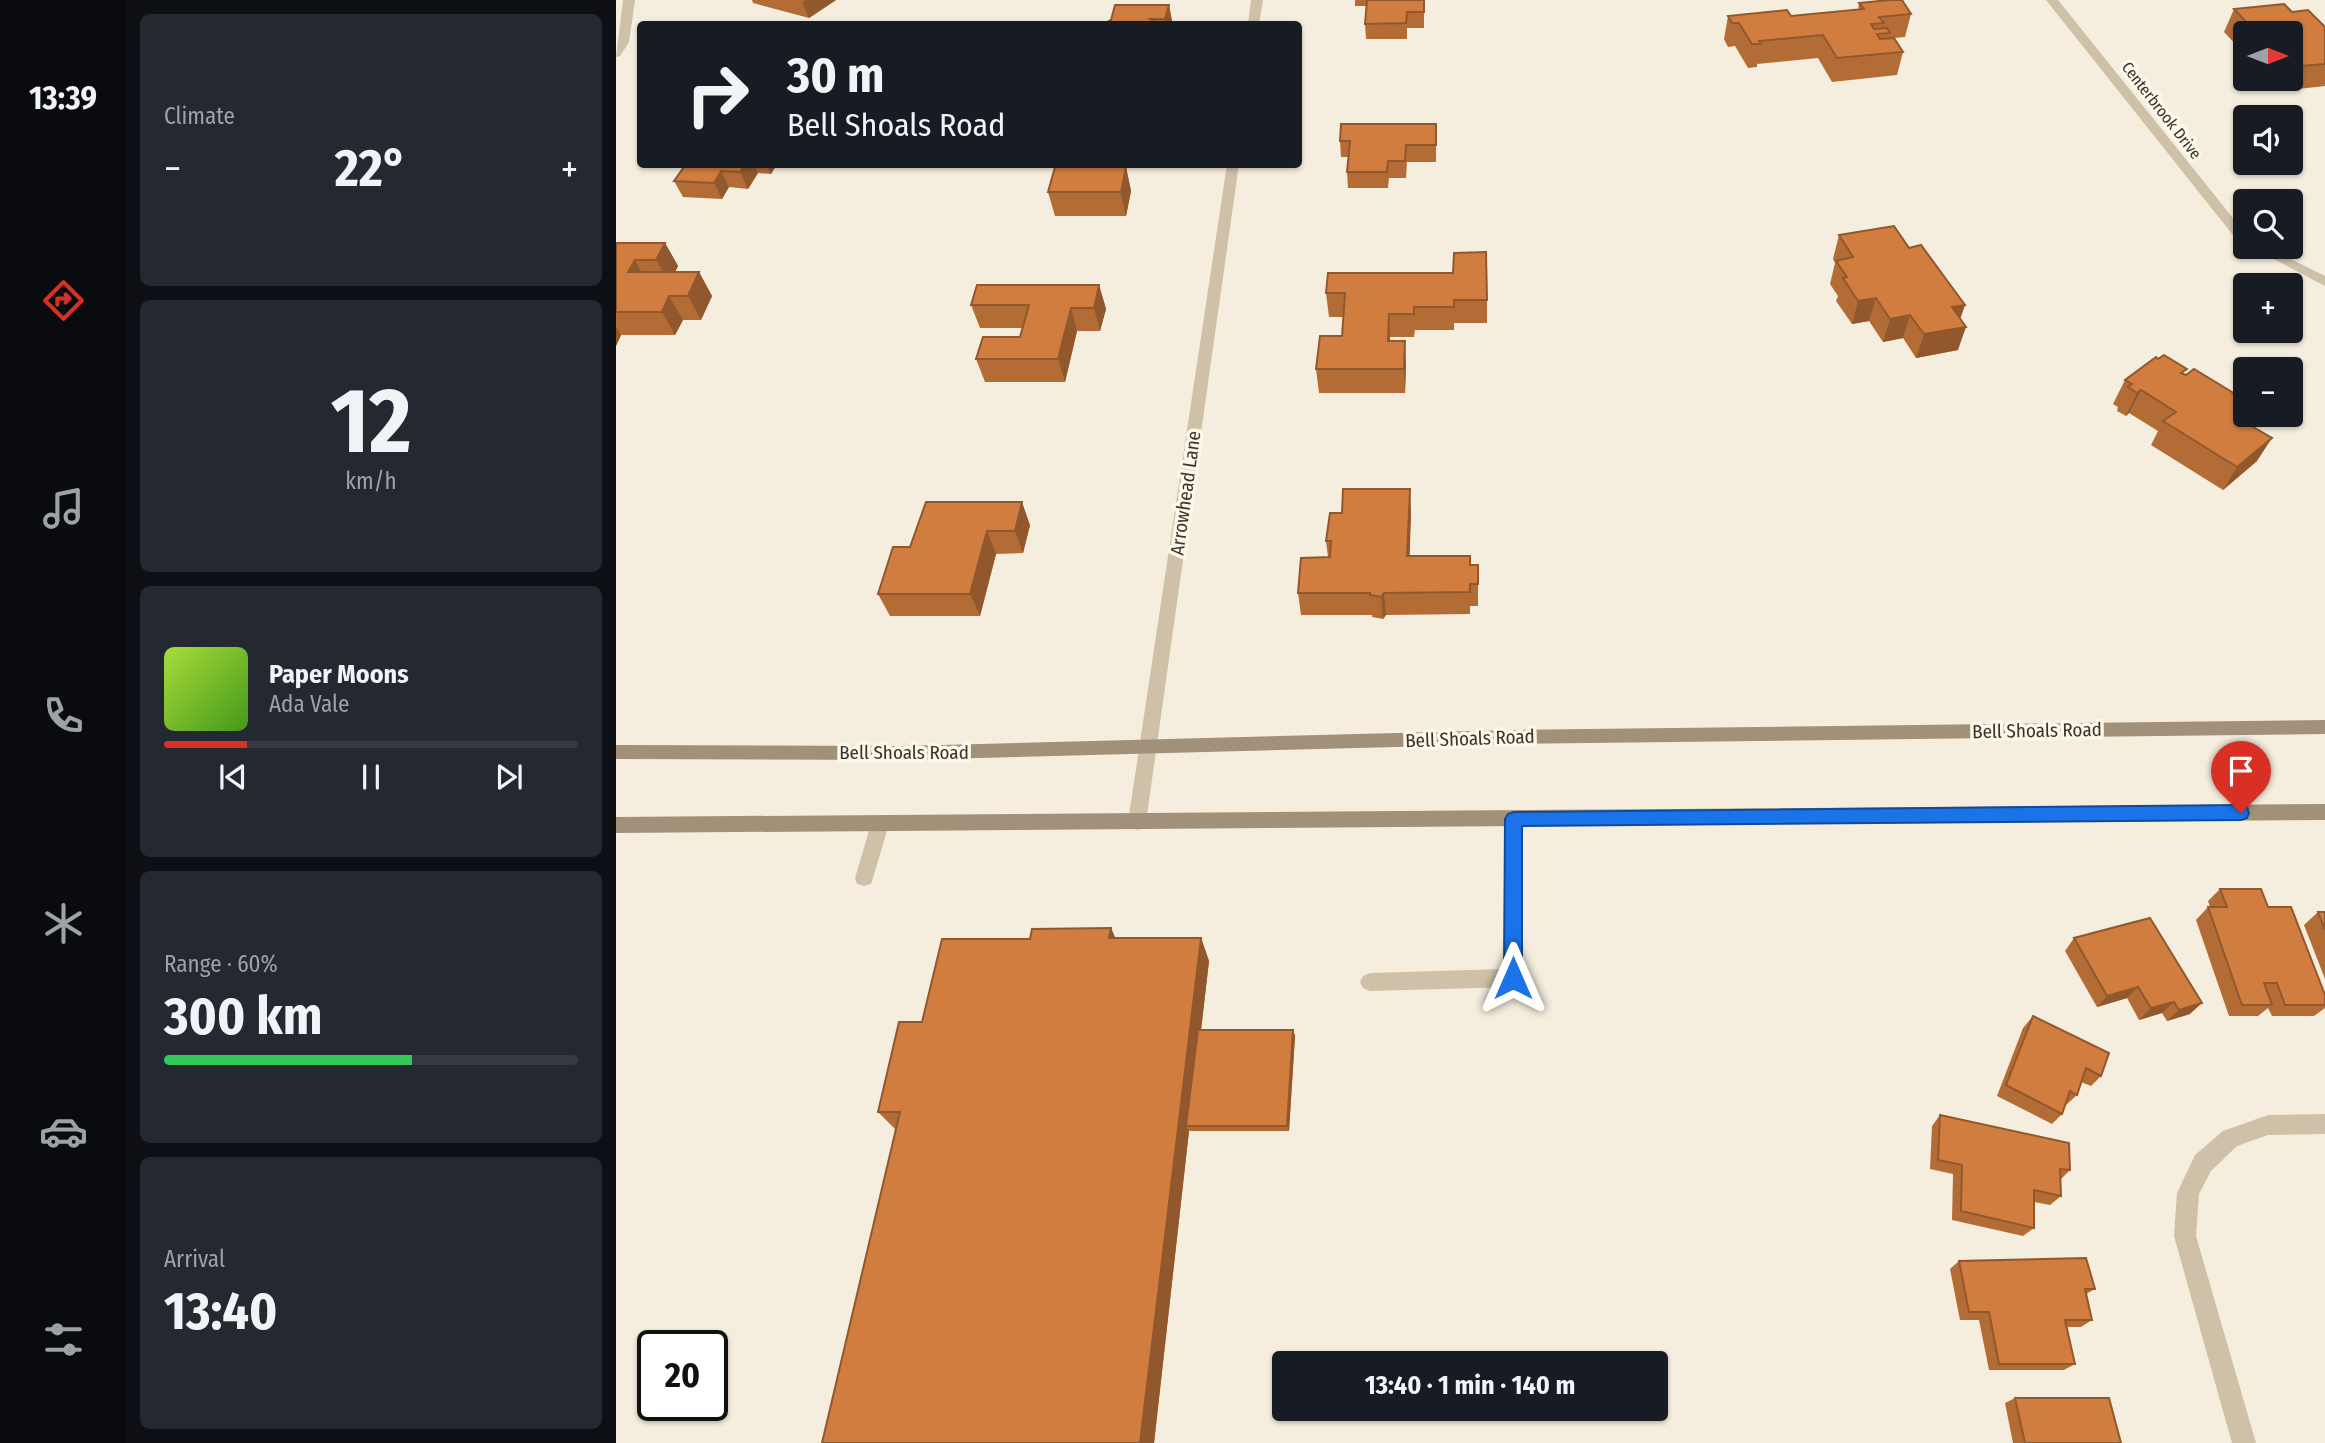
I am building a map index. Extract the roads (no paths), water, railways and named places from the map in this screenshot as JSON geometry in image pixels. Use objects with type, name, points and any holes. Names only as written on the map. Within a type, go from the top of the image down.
[{"type":"main road","name":"Bell Shoals Road","points":[[616,752],[901,753],[1513,737],[2325,727]]},
{"type":"main road","points":[[616,825],[2325,812]]},
{"type":"street","points":[[616,54],[623,42],[629,0]]},
{"type":"street","points":[[1254,21],[1257,0]]},
{"type":"street","name":"Centerbrook Drive","points":[[2052,0],[2233,225]]},
{"type":"street","name":"Arrowhead Lane","points":[[1137,822],[1232,168]]},
{"type":"street","points":[[2280,259],[2325,282]]},
{"type":"street","points":[[1370,982],[1513,978],[1514,819]]},
{"type":"street","points":[[864,878],[880,824]]},
{"type":"street","points":[[2244,1443],[2185,1236],[2189,1193],[2203,1163],[2230,1138],[2268,1125],[2325,1124]]}]
